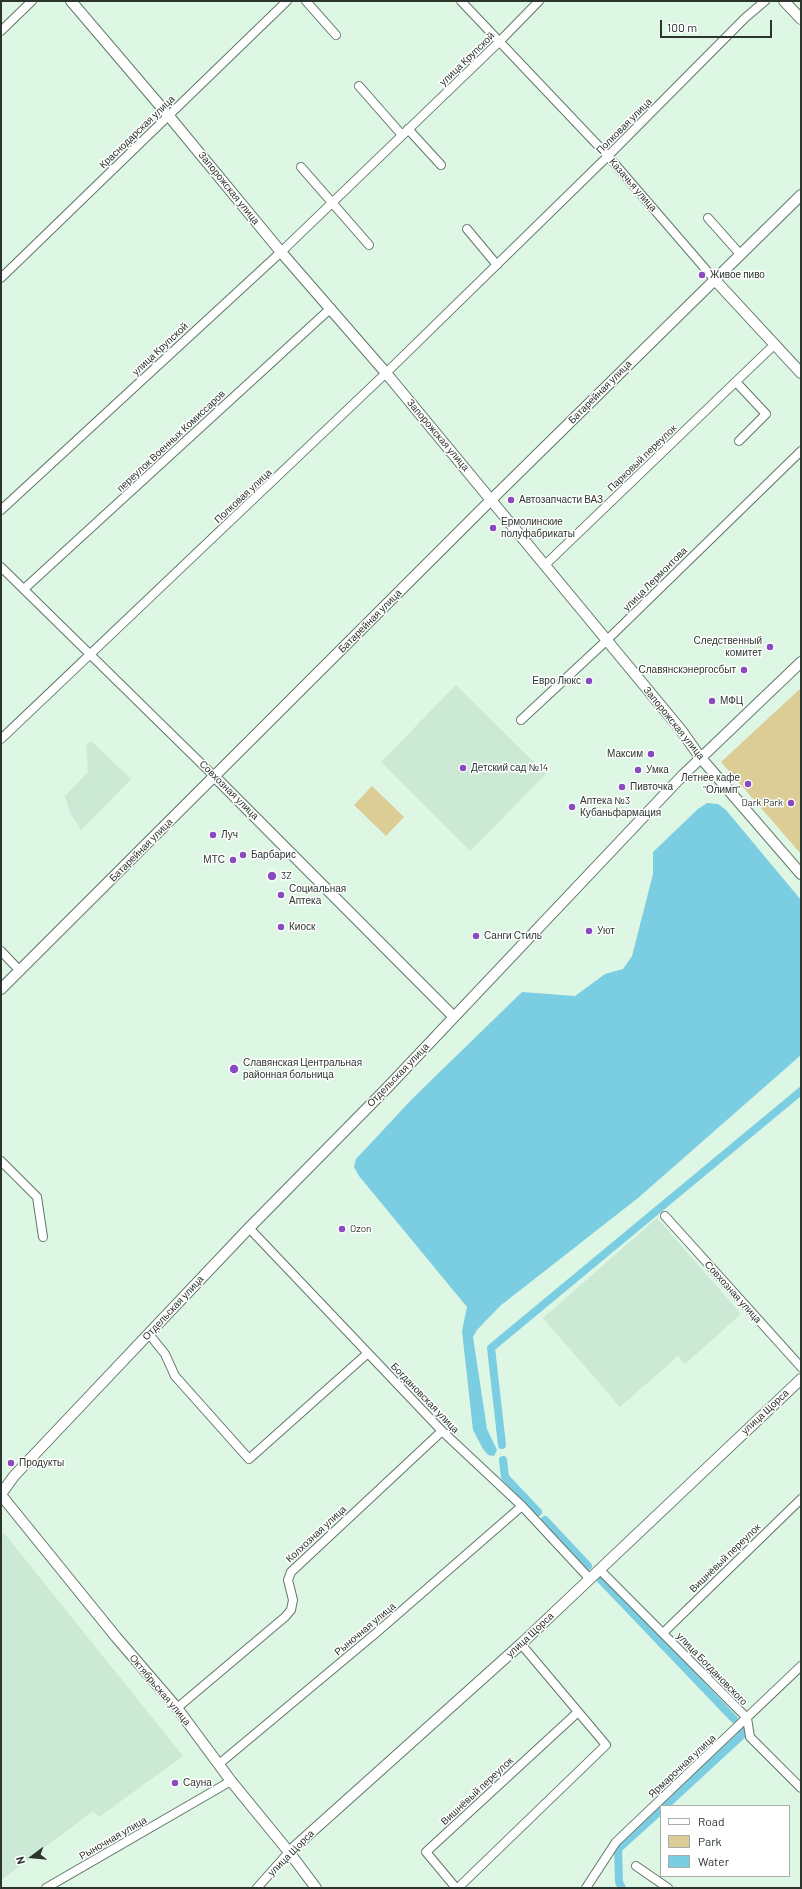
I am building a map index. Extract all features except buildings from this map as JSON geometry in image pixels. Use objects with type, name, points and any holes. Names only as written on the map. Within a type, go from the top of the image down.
[{"type":"street","points":[[1,31],[32,1]]},
{"type":"street","name":"Запорожская улица","points":[[71,1],[168,115],[281,252],[331,308],[492,499],[606,641],[681,730],[700,757],[801,874]]},
{"type":"street","name":"Краснодарская улица","points":[[1,278],[287,1]]},
{"type":"street","points":[[306,1],[336,35]]},
{"type":"street","name":"Казачья улица","points":[[461,1],[608,156],[714,279],[801,372]]},
{"type":"street","name":"улица Крупской","points":[[1,510],[281,252],[499,42],[539,1]]},
{"type":"street","name":"Полковая улица","points":[[1,739],[386,373],[608,156],[740,23],[765,1]]},
{"type":"street","points":[[784,1],[801,19]]},
{"type":"street","points":[[359,86],[402,135]]},
{"type":"street","points":[[408,129],[441,165]]},
{"type":"street","points":[[301,167],[369,245]]},
{"type":"street","name":"Батарейная улица","points":[[1,989],[216,777],[492,499],[801,195]]},
{"type":"street","points":[[708,218],[740,254]]},
{"type":"street","points":[[467,230],[497,265]]},
{"type":"street","name":"переулок Военных Комиссаров","points":[[24,589],[331,308]]},
{"type":"street","name":"Парковый переулок","points":[[545,565],[775,344]]},
{"type":"street","points":[[736,382],[766,414],[739,441]]},
{"type":"street","name":"улица Лермонтова","points":[[521,720],[606,641],[801,451]]},
{"type":"street","name":"Совхозная улица","points":[[1,567],[216,777],[454,1017]]},
{"type":"street","name":"Отдельская улица","points":[[1,1495],[14,1476],[249,1228],[454,1017],[700,757],[801,662]]},
{"type":"street","points":[[1,951],[20,971]]},
{"type":"street","points":[[1,1161],[37,1197],[43,1236]]},
{"type":"street","name":"Совхозная улица","points":[[665,1216],[801,1367]]},
{"type":"street","name":"Богдановская улица","points":[[249,1228],[442,1432],[522,1506],[589,1578]]},
{"type":"street","points":[[149,1334],[165,1354],[176,1376],[249,1459],[368,1353]]},
{"type":"street","name":"улица Щорса","points":[[257,1888],[289,1852],[521,1644],[801,1378]]},
{"type":"street","name":"Колхозная улица","points":[[177,1708],[285,1617],[291,1610],[293,1600],[288,1580],[291,1572],[442,1432]]},
{"type":"street","name":"Октябрьская улица","points":[[1,1495],[116,1637],[177,1708],[231,1781],[289,1852],[316,1888]]},
{"type":"street","name":"Вишнёвый переулок","points":[[663,1633],[801,1498]]},
{"type":"street","name":"Рыночная улица","points":[[219,1764],[376,1633],[522,1506]]},
{"type":"street","name":"улица Богдановского","points":[[599,1569],[747,1718],[750,1737],[801,1788]]},
{"type":"street","points":[[461,1888],[467,1879],[606,1745],[521,1644]]},
{"type":"street","name":"Ярмарочная улица","points":[[586,1888],[616,1842],[801,1666]]},
{"type":"street","name":"Вишнёвый переулок","points":[[456,1888],[426,1852],[578,1712]]},
{"type":"street","name":"Рыночная улица","points":[[46,1888],[231,1781]]},
{"type":"street","points":[[636,1866],[668,1888]]},
{"type":"shaded area","name":"Детский сад №14","points":[[456,685],[546,774],[470,851],[381,762]]},
{"type":"shaded area","points":[[91,741],[131,779],[81,830],[70,813],[65,796],[88,772],[86,746]]},
{"type":"shaded area","points":[[657,1218],[741,1314],[685,1364],[678,1356],[620,1407],[543,1318]]},
{"type":"shaded area","points":[[4,1533],[183,1756],[99,1817],[93,1811],[1,1880],[1,1536]]},
{"type":"green space","points":[[801,688],[801,854],[721,762]]},
{"type":"green space","points":[[372,786],[404,817],[386,836],[354,805]]},
{"type":"water","points":[[707,803],[718,804],[726,810],[801,900],[801,1055],[638,1198],[500,1306],[477,1330],[473,1337],[487,1429],[497,1450],[494,1456],[488,1455],[483,1449],[473,1430],[462,1331],[467,1307],[359,1176],[354,1167],[356,1159],[413,1098],[522,992],[575,996],[605,974],[623,969],[632,956],[653,874],[653,852],[698,809]]},
{"type":"waterway","points":[[502,1445],[491,1348],[801,1091]]},
{"type":"waterway","points":[[503,1460],[505,1477],[538,1512]]},
{"type":"waterway","points":[[545,1520],[588,1566]]},
{"type":"waterway","points":[[601,1580],[734,1719]]},
{"type":"waterway","points":[[666,1805],[742,1735],[742,1731]]},
{"type":"waterway","points":[[622,1888],[619,1882],[618,1849],[660,1811]]},
{"type":"place","name":"Живое пиво","points":[[702,275]]},
{"type":"place","name":"Автозапчасти ВАЗ","points":[[511,500]]},
{"type":"place","name":"Ермолинские полуфабрикаты","points":[[493,528]]},
{"type":"place","name":"Следственный комитет","points":[[770,647]]},
{"type":"place","name":"Славянскэнергосбыт","points":[[744,670]]},
{"type":"place","name":"Евро Люкс","points":[[589,681]]},
{"type":"place","name":"МФЦ","points":[[712,701]]},
{"type":"place","name":"Максим","points":[[651,754]]},
{"type":"place","name":"Детский сад №14","points":[[463,768]]},
{"type":"place","name":"Умка","points":[[638,770]]},
{"type":"place","name":"Летнее кафе \"Олимп\"","points":[[748,784]]},
{"type":"place","name":"Пивточка","points":[[622,787]]},
{"type":"place","name":"Dark Park","points":[[791,803]]},
{"type":"place","name":"Аптека №3 Кубаньфармация","points":[[572,807]]},
{"type":"place","name":"Луч","points":[[213,835]]},
{"type":"place","name":"Барбарис","points":[[243,855]]},
{"type":"place","name":"МТС","points":[[233,860]]},
{"type":"place","name":"3Z","points":[[272,876]]},
{"type":"place","name":"Социальная Аптека","points":[[281,895]]},
{"type":"place","name":"Киоск","points":[[281,927]]},
{"type":"place","name":"Уют","points":[[589,931]]},
{"type":"place","name":"Санги Стиль","points":[[476,936]]},
{"type":"place","name":"Славянская Центральная районная больница","points":[[234,1069]]},
{"type":"place","name":"Ozon","points":[[342,1229]]},
{"type":"place","name":"Продукты","points":[[11,1463]]},
{"type":"place","name":"Сауна","points":[[175,1783]]}]
